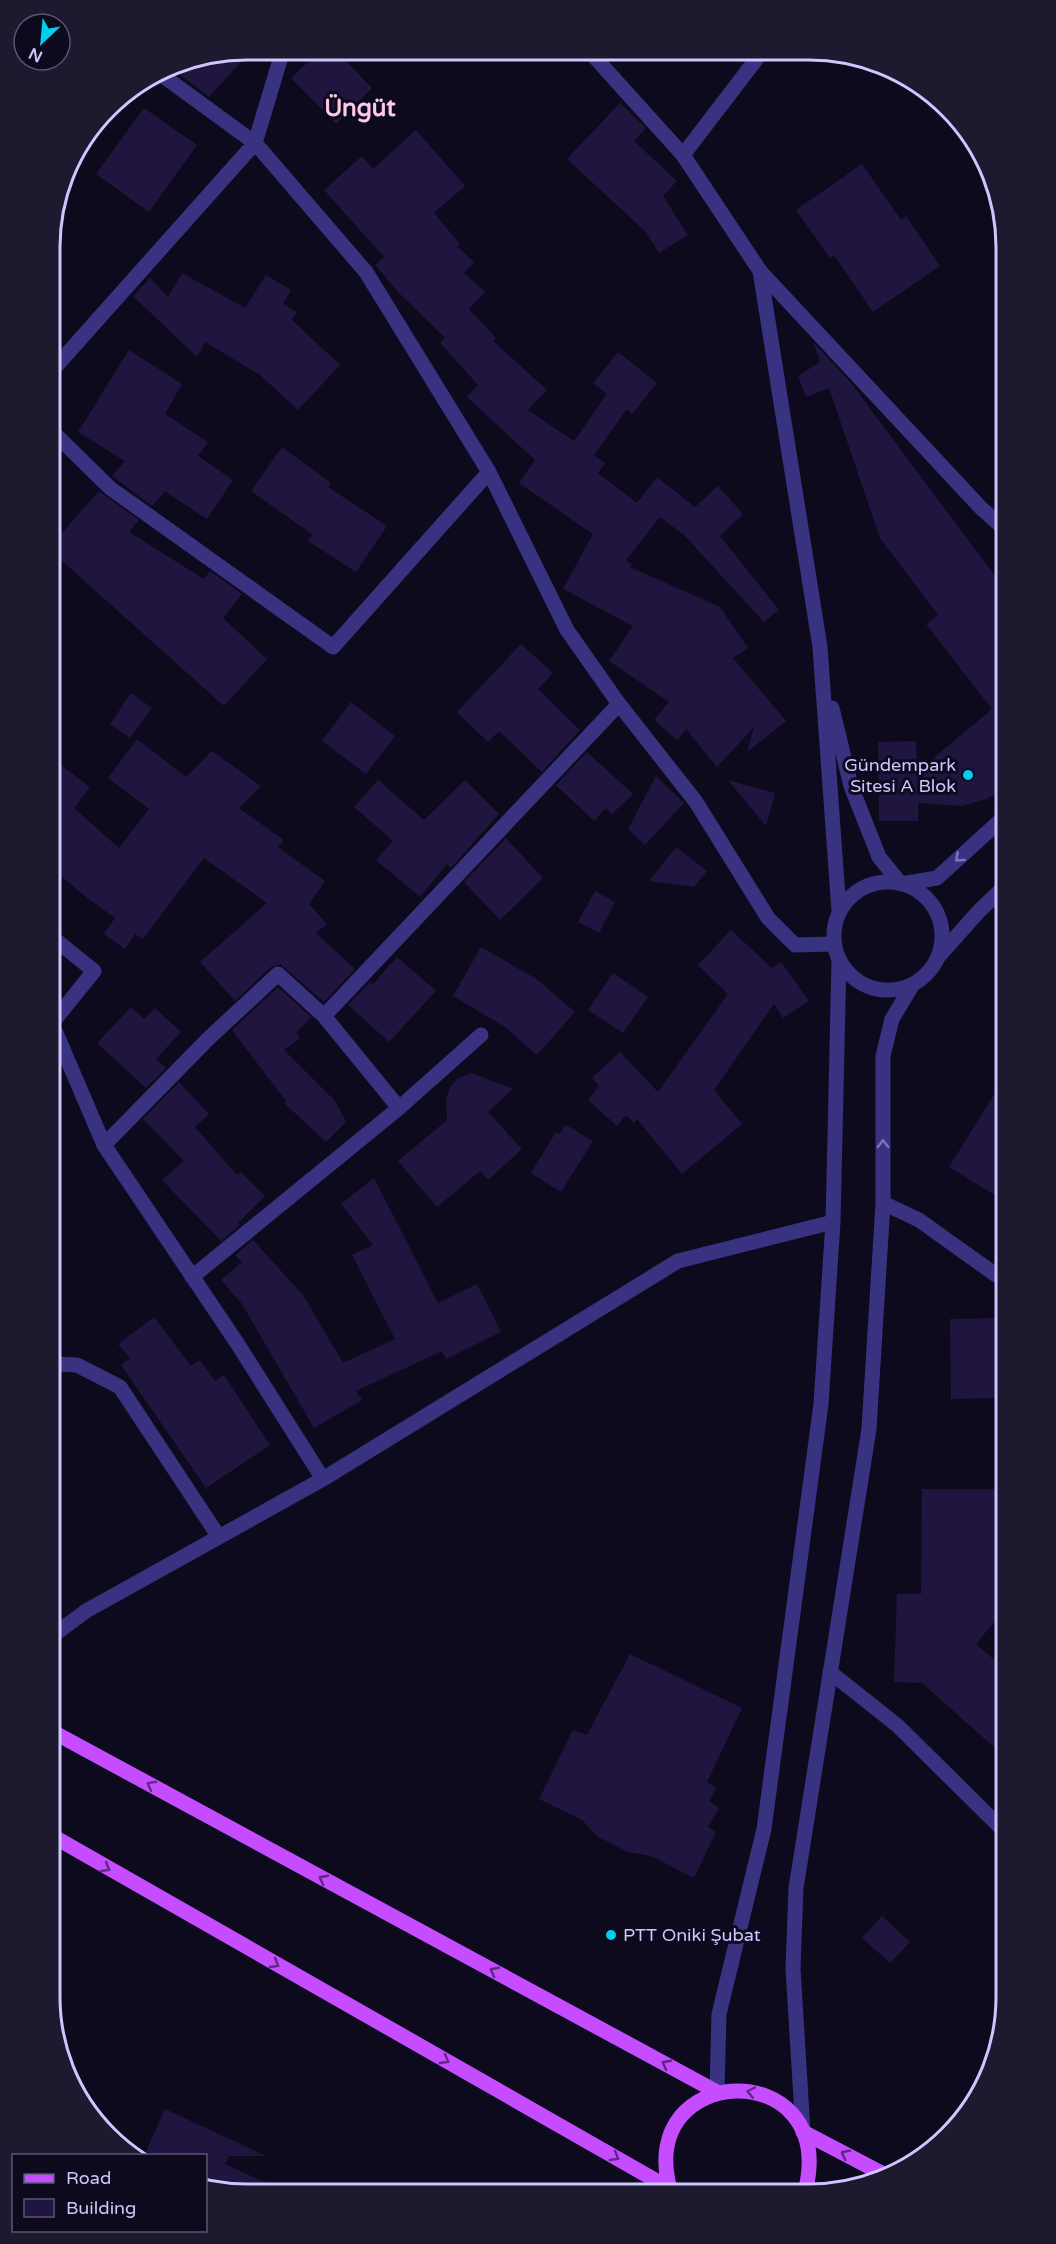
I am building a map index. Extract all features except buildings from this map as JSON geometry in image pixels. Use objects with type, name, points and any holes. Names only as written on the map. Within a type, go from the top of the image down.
[{"type":"main road","points":[[60,1736],[717,2092]]},
{"type":"main road","points":[[60,1840],[662,2184]]},
{"type":"main road","points":[[668,2184],[664,2163],[669,2138],[680,2118],[696,2102],[717,2092],[741,2090],[763,2094],[783,2106],[799,2123],[808,2144],[811,2167],[807,2184]]},
{"type":"main road","points":[[803,2132],[877,2171]]},
{"type":"street","points":[[60,362],[255,143],[280,60]]},
{"type":"street","points":[[597,60],[683,155],[760,271],[996,522]]},
{"type":"street","points":[[683,155],[756,60]]},
{"type":"street","points":[[167,79],[255,143],[366,272],[489,472],[567,630],[619,704],[696,802],[768,918],[795,945],[834,944]]},
{"type":"street","points":[[760,271],[818,635],[839,911]]},
{"type":"street","points":[[60,439],[110,488],[333,647],[489,472]]},
{"type":"street","points":[[822,670],[851,786],[879,857],[901,884],[918,891],[932,905],[940,922],[941,940],[937,958]]},
{"type":"street","points":[[324,1016],[619,704]]},
{"type":"street","points":[[996,824],[937,878],[901,884],[883,882],[865,886],[849,897],[839,911],[834,927],[834,944],[839,960],[849,974],[863,984],[879,989],[896,989],[913,984],[926,974],[937,958],[996,895]]},
{"type":"street","points":[[60,944],[94,971],[60,1015]]},
{"type":"street","points":[[717,2092],[719,2014],[764,1829],[821,1404],[833,1222],[839,960]]},
{"type":"street","points":[[104,1145],[209,1038],[278,974],[324,1016],[399,1108]]},
{"type":"street","points":[[803,2132],[794,1968],[796,1888],[869,1429],[883,1203],[883,1056],[892,1019],[913,984]]},
{"type":"street","points":[[192,1277],[399,1108],[481,1035]]},
{"type":"street","points":[[60,1041],[104,1145],[237,1343],[323,1479]]},
{"type":"street","points":[[883,1203],[919,1220],[996,1274]]},
{"type":"street","points":[[60,1630],[86,1611],[323,1479],[678,1261],[833,1222]]},
{"type":"street","points":[[60,1364],[77,1365],[120,1387],[219,1537]]},
{"type":"street","points":[[830,1672],[898,1726],[996,1823]]},
{"type":"place","name":"Gündempark Sitesi A Blok","points":[[968,775]]},
{"type":"place","name":"PTT Oniki Şubat","points":[[611,1935]]},
{"type":"district","name":"Üngüt","points":[[360,108]]}]
